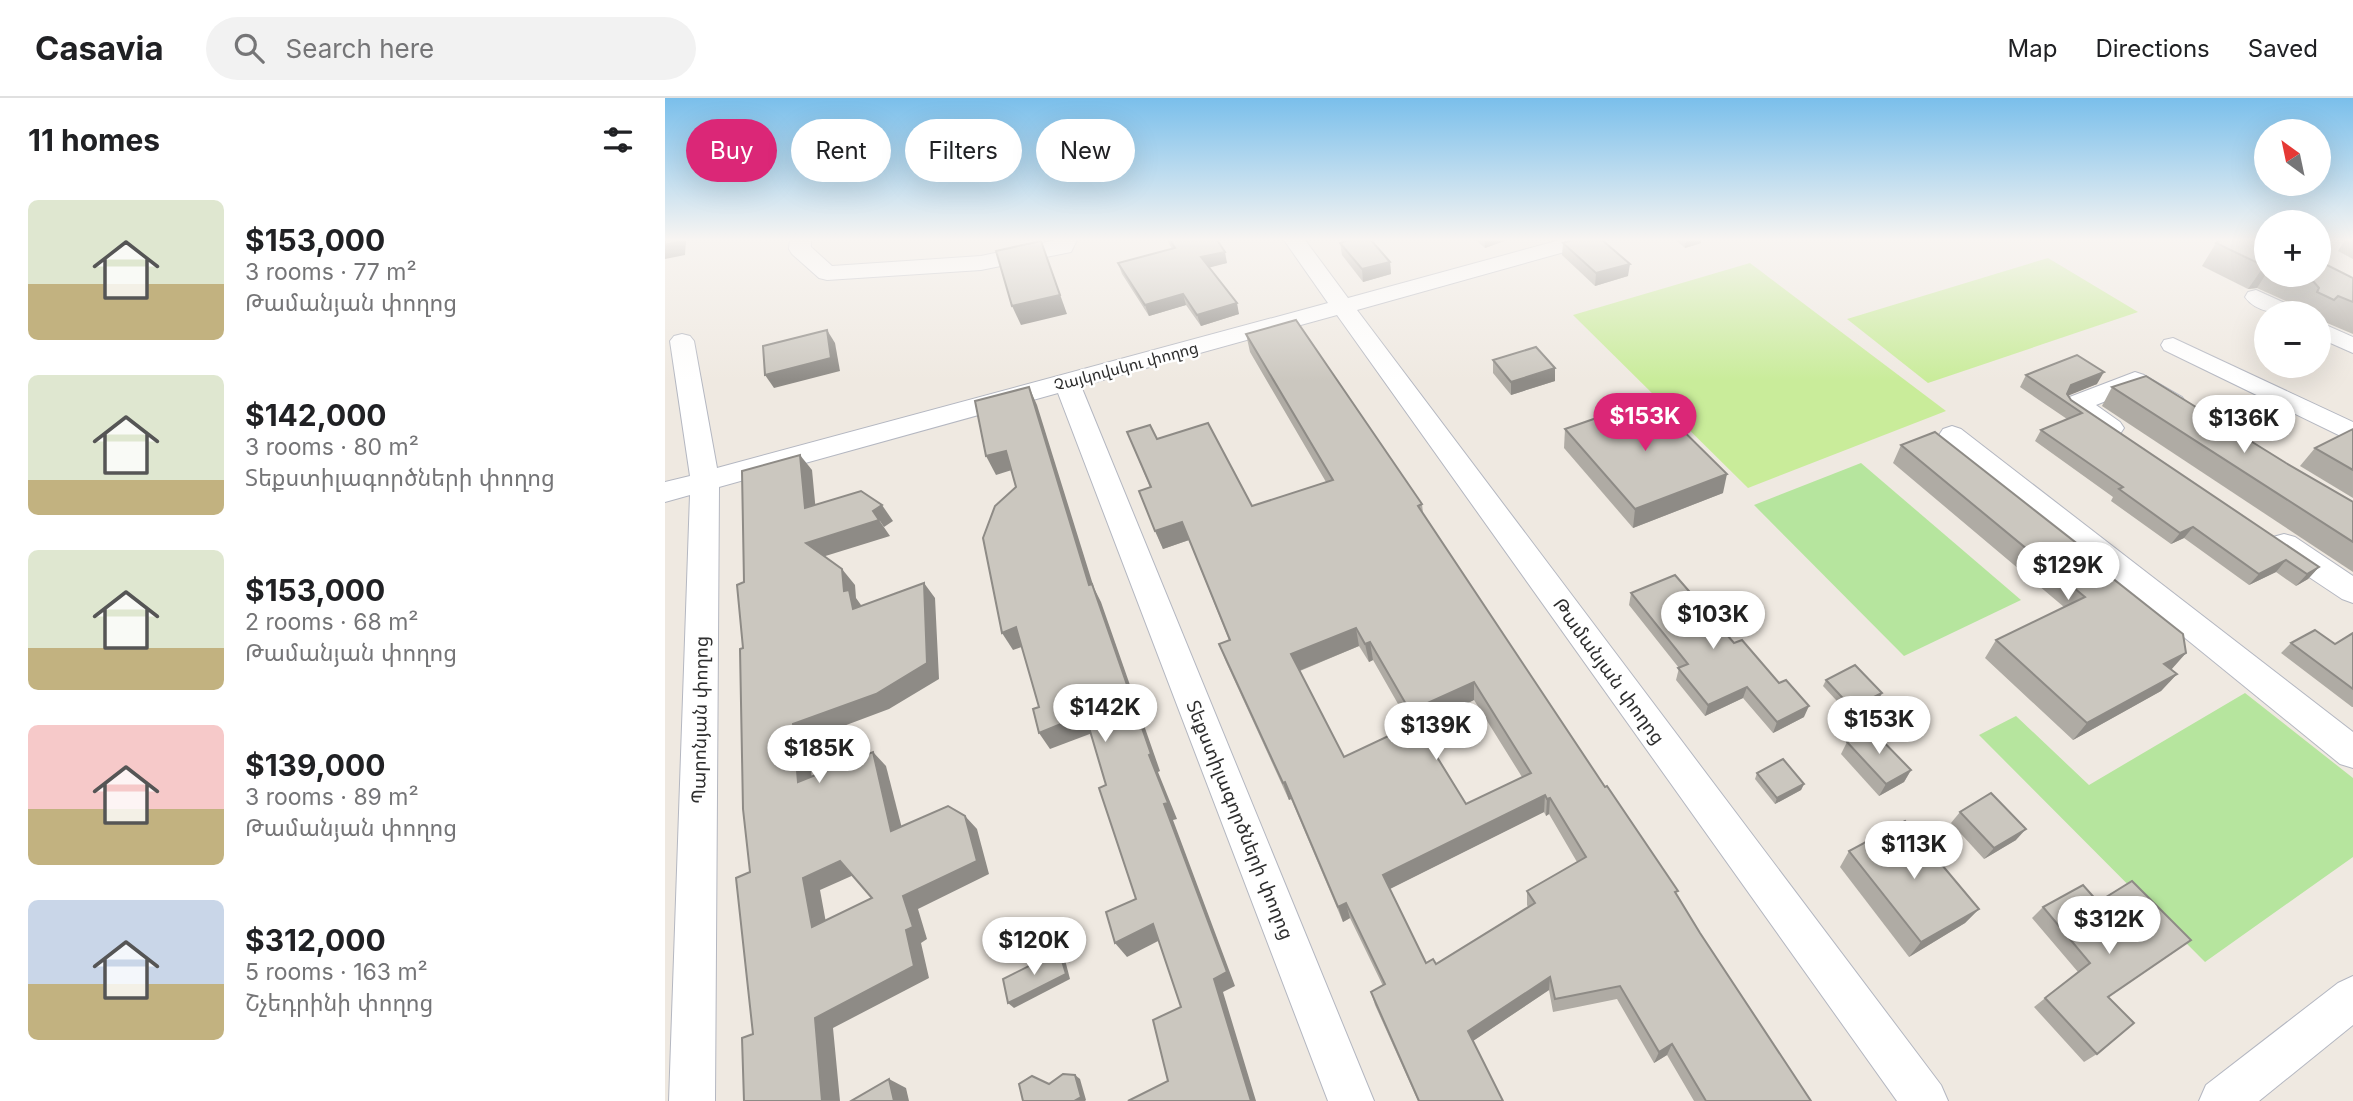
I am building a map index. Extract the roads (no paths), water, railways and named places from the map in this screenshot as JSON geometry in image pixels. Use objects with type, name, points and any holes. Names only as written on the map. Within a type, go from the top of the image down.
[{"type":"street","name":"Թամանյան փողոց","points":[[1328,287],[1924,1101]]},
{"type":"street","name":"Չայկովսկու փողոց","points":[[665,492],[1416,287]]},
{"type":"street","points":[[2256,297],[2264,301]]},
{"type":"street","points":[[2331,335],[2353,346]]},
{"type":"street","name":"Պարոնյան փողոց","points":[[683,341],[705,481],[692,1101]]},
{"type":"street","points":[[2173,345],[2353,433]]},
{"type":"street","points":[[2134,443],[2076,404],[2135,380],[2193,415]]},
{"type":"street","name":"Տեքստիլագործների փողոց","points":[[1067,382],[1351,1101]]},
{"type":"street","points":[[1952,435],[2353,753]]},
{"type":"street","points":[[2261,529],[2353,591]]},
{"type":"street","points":[[2222,1101],[2349,1005]]}]
